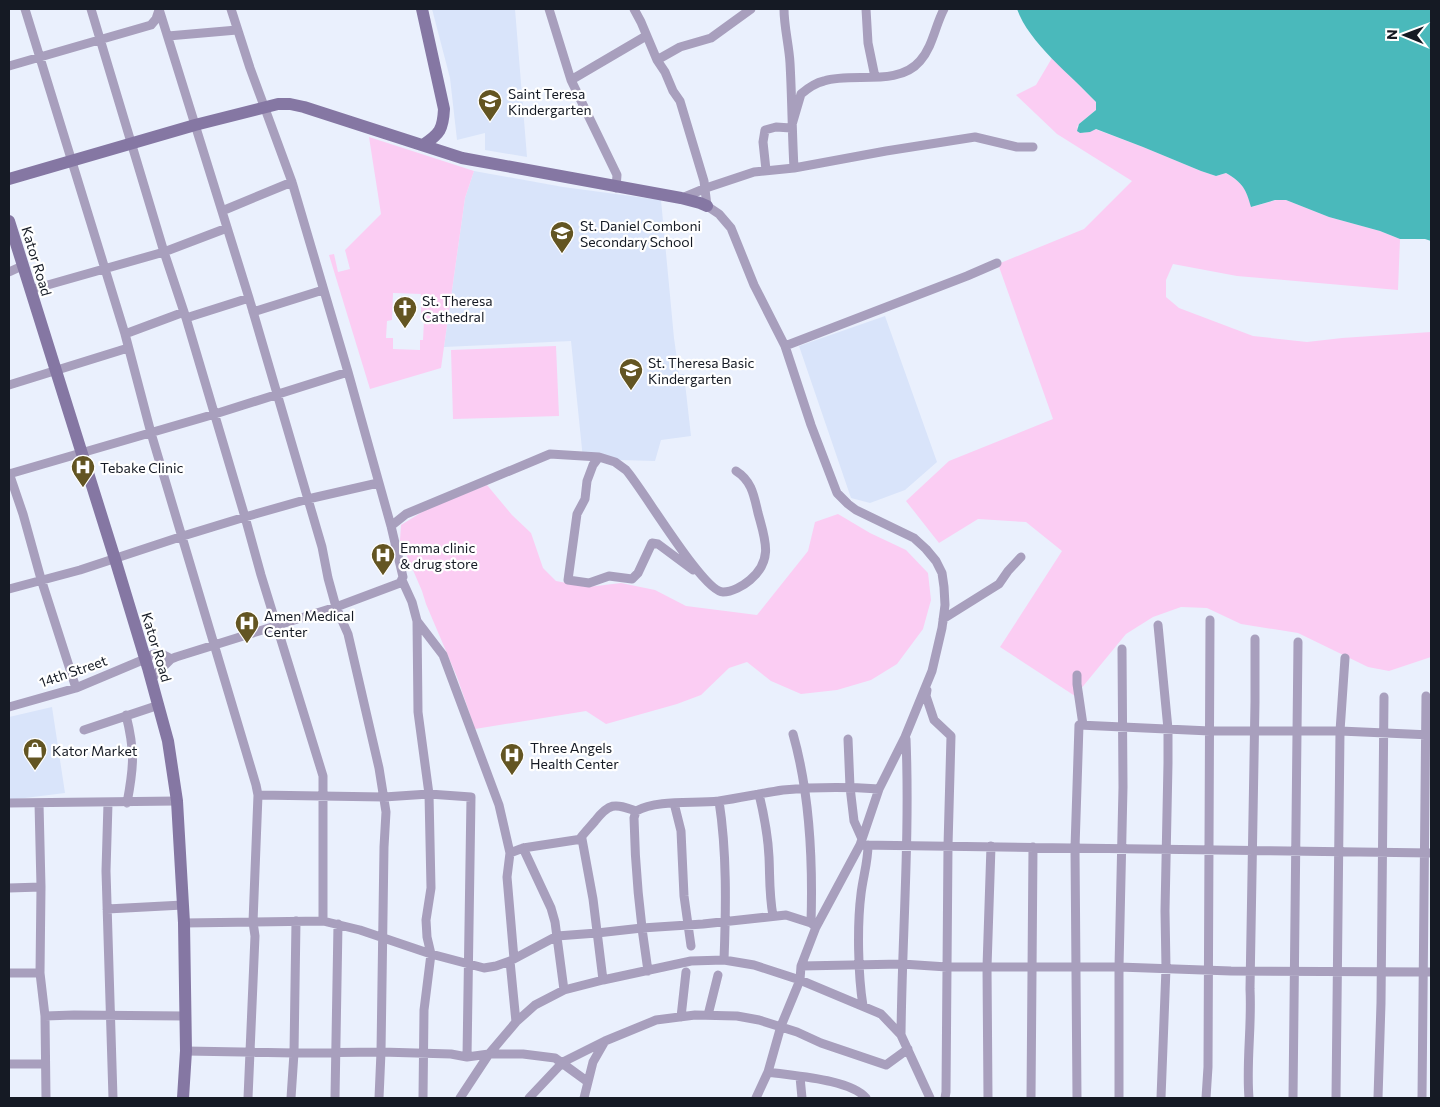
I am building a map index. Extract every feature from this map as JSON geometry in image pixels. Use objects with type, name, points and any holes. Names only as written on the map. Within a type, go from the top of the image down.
[{"type":"main road","points":[[422,9],[444,109],[444,123],[437,135],[423,145]]},
{"type":"main road","points":[[9,179],[195,125],[264,107],[290,104],[462,158],[616,188],[682,198],[707,206]]},
{"type":"main road","name":"Kator Road","points":[[9,221],[115,559],[159,706],[170,750],[177,801],[184,923],[186,1050],[183,1098]]},
{"type":"street","points":[[25,9],[125,334],[151,433],[215,644],[258,795],[253,922],[255,936],[248,1098]]},
{"type":"street","points":[[91,9],[215,414],[276,626],[323,776],[323,921]]},
{"type":"street","points":[[9,66],[151,25],[156,19],[159,9]]},
{"type":"street","points":[[159,9],[249,298],[322,547],[336,607],[348,634],[379,768],[386,812],[379,1098]]},
{"type":"street","points":[[231,9],[292,182],[391,526],[402,580],[412,602],[417,621],[418,712],[429,794],[431,888],[426,920],[431,954],[424,1010],[423,1098]]},
{"type":"street","points":[[549,9],[571,80],[617,175],[616,188]]},
{"type":"street","points":[[634,9],[657,60],[666,72],[673,91],[680,102],[706,188],[707,206],[719,214],[731,228],[754,285],[785,346],[811,425],[837,493],[856,510],[914,538],[936,561],[942,573],[944,587],[943,619],[932,671],[905,737],[879,789],[864,843],[813,925],[801,966],[800,980],[781,1026],[768,1072],[756,1098]]},
{"type":"street","points":[[657,60],[680,48],[712,38],[751,9]]},
{"type":"street","points":[[784,9],[790,61],[791,128],[794,168]]},
{"type":"street","points":[[866,9],[868,43],[875,77]]},
{"type":"street","points":[[791,128],[801,94],[824,80],[875,77],[900,74],[910,70],[920,62],[933,39],[944,9]]},
{"type":"street","points":[[151,25],[155,30],[167,34],[238,30]]},
{"type":"street","points":[[571,80],[646,36]]},
{"type":"street","points":[[766,170],[763,142],[764,130],[791,128]]},
{"type":"street","points":[[682,198],[754,172],[794,168],[886,150],[976,137],[1017,147],[1033,147]]},
{"type":"street","points":[[222,211],[292,182]]},
{"type":"street","points":[[30,290],[164,252],[227,228]]},
{"type":"street","points":[[785,346],[958,280],[997,263]]},
{"type":"street","points":[[9,272],[22,266]]},
{"type":"street","points":[[253,312],[324,290]]},
{"type":"street","points":[[125,334],[185,315],[249,298]]},
{"type":"street","points":[[9,385],[128,348]]},
{"type":"street","points":[[76,688],[9,473],[215,414],[276,393],[348,372]]},
{"type":"street","points":[[391,526],[406,514],[550,454],[599,457],[615,462],[631,475],[652,508],[705,580]]},
{"type":"street","points":[[599,457],[592,465],[587,482],[585,500],[577,514],[568,580],[589,584],[609,576],[632,579],[638,573],[650,545],[656,543],[717,591],[733,590],[746,584],[759,573],[766,557],[766,544],[751,486],[744,476],[736,471]]},
{"type":"street","points":[[9,589],[80,570],[245,517],[308,499],[378,483]]},
{"type":"street","points":[[945,1098],[951,736],[934,720],[926,696],[943,619],[999,584],[1021,557]]},
{"type":"street","points":[[151,679],[171,659],[336,607],[400,583],[402,580]]},
{"type":"street","points":[[1206,1098],[1210,850],[1210,620]]},
{"type":"street","points":[[417,621],[443,655],[500,805],[510,853],[507,877],[516,1022]]},
{"type":"street","points":[[1158,625],[1168,729],[1166,968],[1161,1098]]},
{"type":"street","points":[[1249,1098],[1247,1075],[1251,1019],[1255,732],[1254,639]]},
{"type":"street","points":[[1293,1098],[1298,642]]},
{"type":"street","points":[[1119,1098],[1123,728],[1122,649]]},
{"type":"street","name":"14th Street","points":[[9,707],[76,688],[145,659],[152,654],[163,653],[171,659]]},
{"type":"street","points":[[1336,1098],[1340,731],[1345,658]]},
{"type":"street","points":[[1077,676],[1076,684],[1083,725]]},
{"type":"street","points":[[1378,1098],[1384,696]]},
{"type":"street","points":[[1422,1098],[1427,972],[1428,735],[1426,696]]},
{"type":"street","points":[[84,730],[159,706]]},
{"type":"street","points":[[126,715],[134,749],[133,773],[128,803]]},
{"type":"street","points":[[1076,1098],[1075,967],[1077,932],[1075,848],[1079,725],[1210,731],[1340,731],[1428,735]]},
{"type":"street","points":[[793,734],[800,760],[804,788],[811,863],[813,925]]},
{"type":"street","points":[[901,1035],[908,792],[905,737]]},
{"type":"street","points":[[848,739],[850,787],[854,821],[864,843],[868,860],[860,902],[860,964],[863,1006]]},
{"type":"street","points":[[648,970],[634,849],[634,818],[636,811],[642,807],[674,803],[719,801],[804,788],[850,787],[879,789]]},
{"type":"street","points":[[258,795],[384,798],[429,794],[471,797],[466,1057]]},
{"type":"street","points":[[759,794],[766,827],[769,858],[769,896],[773,916]]},
{"type":"street","points":[[9,803],[177,801]]},
{"type":"street","points":[[719,801],[724,834],[726,922],[724,960]]},
{"type":"street","points":[[39,803],[41,887],[40,973],[46,1016],[46,1098]]},
{"type":"street","points":[[108,803],[106,871],[113,1098]]},
{"type":"street","points":[[674,803],[681,831],[684,896],[691,946]]},
{"type":"street","points":[[579,840],[605,809],[618,805],[636,811]]},
{"type":"street","points":[[510,853],[523,848],[582,839],[593,899],[603,980]]},
{"type":"street","points":[[864,843],[1167,850],[1428,852]]},
{"type":"street","points":[[988,1098],[987,967],[991,846]]},
{"type":"street","points":[[1031,1098],[1033,847]]},
{"type":"street","points":[[523,848],[551,908],[555,922],[564,990]]},
{"type":"street","points":[[9,888],[41,887]]},
{"type":"street","points":[[107,909],[183,905]]},
{"type":"street","points":[[184,923],[323,921],[484,968],[512,960],[556,936],[726,922],[786,915],[813,925]]},
{"type":"street","points":[[290,1098],[294,1053],[296,921]]},
{"type":"street","points":[[335,1098],[338,924]]},
{"type":"street","points":[[460,1098],[489,1054],[516,1022],[535,1005],[564,990],[603,980],[691,961],[724,960],[754,965],[800,980],[882,1014],[901,1035],[930,1098]]},
{"type":"street","points":[[801,966],[902,964],[947,967],[1119,967],[1427,972]]},
{"type":"street","points":[[681,1017],[686,972]]},
{"type":"street","points":[[9,974],[40,973]]},
{"type":"street","points":[[708,1015],[718,975]]},
{"type":"street","points":[[46,1016],[74,1014],[185,1016]]},
{"type":"street","points":[[529,1098],[563,1062],[646,1023],[681,1017],[708,1015],[737,1016],[781,1026],[820,1043],[886,1065],[908,1049]]},
{"type":"street","points":[[584,1098],[592,1062],[605,1041]]},
{"type":"street","points":[[186,1050],[294,1053],[423,1053],[451,1054],[466,1057],[489,1054],[539,1055],[556,1058],[588,1082]]},
{"type":"street","points":[[9,1064],[45,1064]]},
{"type":"street","points":[[768,1072],[838,1083],[854,1089],[866,1098]]},
{"type":"street","points":[[800,1077],[802,1098]]},
{"type":"shaded area","points":[[432,9],[515,9],[527,157],[485,150],[485,133],[457,140],[450,78]]},
{"type":"shaded area","points":[[1052,58],[1096,102],[1096,110],[1077,127],[1084,133],[1095,129],[1201,171],[1216,176],[1226,173],[1243,187],[1252,207],[1276,200],[1286,200],[1329,217],[1380,231],[1400,239],[1398,290],[1237,276],[1173,264],[1166,280],[1166,297],[1179,308],[1253,336],[1307,342],[1431,332],[1431,657],[1389,671],[1368,667],[1298,633],[1241,624],[1207,608],[1181,607],[1153,617],[1126,634],[1075,696],[1000,647],[1062,551],[1026,522],[978,519],[939,543],[906,501],[949,461],[1053,419],[998,264],[1084,229],[1132,181],[1057,134],[1016,95],[1036,85]]},
{"type":"shaded area","points":[[369,137],[474,171],[465,198],[441,368],[370,389],[329,255],[334,254],[338,272],[350,269],[345,250],[381,214]],"holes":[[[393,293],[421,294],[421,320],[424,321],[423,340],[420,340],[420,350],[393,349],[393,338],[386,338],[387,321],[392,320]]]},
{"type":"shaded area","name":"St. Daniel Comboni Secondary School","points":[[474,171],[563,187],[661,200],[674,338],[679,374],[684,374],[691,436],[661,440],[655,461],[583,459],[571,341],[444,347],[465,198]]},
{"type":"shaded area","points":[[885,316],[937,462],[905,490],[870,503],[851,498],[799,346]]},
{"type":"shaded area","points":[[556,346],[559,416],[453,419],[451,350]]},
{"type":"shaded area","points":[[487,485],[512,515],[531,533],[543,568],[556,581],[588,587],[621,583],[655,590],[686,606],[757,615],[808,551],[815,522],[838,514],[870,533],[906,550],[928,573],[931,600],[923,629],[897,664],[871,680],[837,690],[801,694],[771,681],[747,662],[729,668],[701,695],[677,704],[606,724],[586,711],[475,729],[457,677],[400,540],[401,525],[427,509]]},
{"type":"shaded area","name":"Kator Market","points":[[52,707],[65,793],[9,800],[9,717]]},
{"type":"water","points":[[1017,9],[1431,9],[1431,241],[1425,239],[1400,239],[1380,231],[1329,217],[1286,200],[1275,200],[1251,207],[1243,187],[1226,173],[1216,176],[1201,171],[1096,129],[1080,133],[1077,131],[1079,124],[1096,110],[1096,102],[1041,46],[1023,22]]},
{"type":"place","name":"Saint Teresa Kindergarten","points":[[490,122]]},
{"type":"place","name":"St. Daniel Comboni Secondary School","points":[[562,254]]},
{"type":"place","name":"St. Theresa Cathedral","points":[[405,329]]},
{"type":"place","name":"St. Theresa Basic Kindergarten","points":[[631,391]]},
{"type":"place","name":"Tebake Clinic","points":[[83,488]]},
{"type":"place","name":"Emma clinic & drug store","points":[[383,576]]},
{"type":"place","name":"Amen Medical Center","points":[[247,644]]},
{"type":"place","name":"Kator Market","points":[[35,771]]},
{"type":"place","name":"Three Angels Health Center","points":[[512,776]]}]
